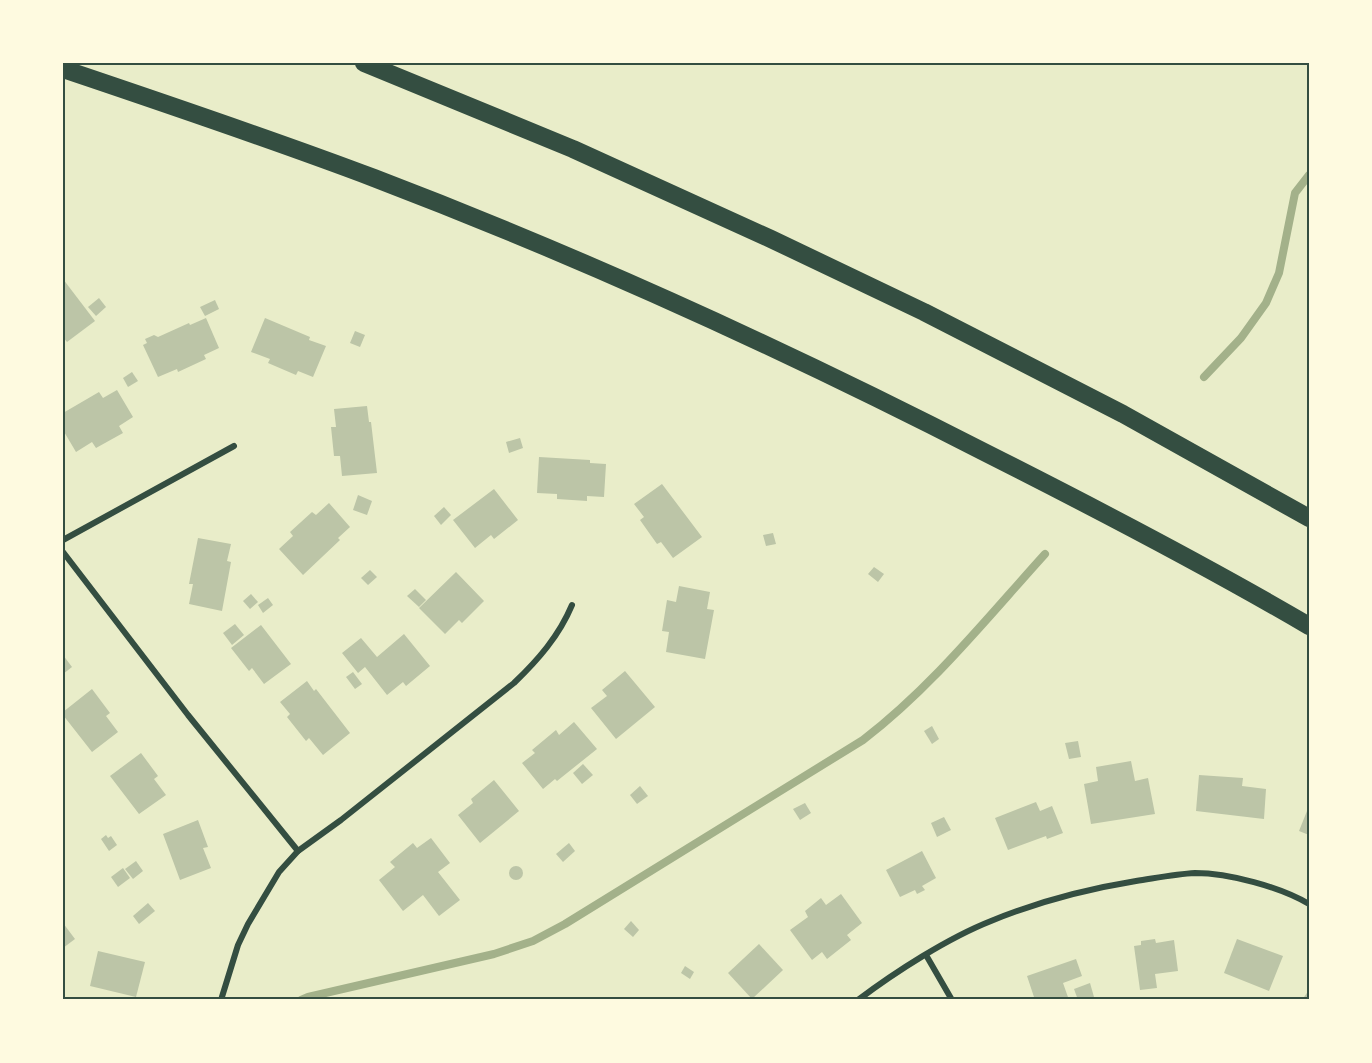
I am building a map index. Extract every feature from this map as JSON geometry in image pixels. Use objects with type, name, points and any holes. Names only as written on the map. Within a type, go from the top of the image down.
[{"type":"highway","points":[[364,63],[415,82],[583,154],[771,239],[904,303],[1123,414],[1309,518]]},
{"type":"highway","points":[[63,69],[205,117],[375,179],[533,243],[732,329],[886,402],[1077,499],[1309,627]]},
{"type":"street","points":[[63,540],[234,446]]},
{"type":"street","points":[[63,552],[188,716],[298,851]]},
{"type":"street","points":[[220,1000],[238,945],[279,872],[298,851],[341,820],[514,683],[539,659],[563,625],[572,605]]},
{"type":"street","points":[[858,1000],[926,955],[990,921],[1046,901],[1111,885],[1197,873],[1261,884],[1309,904]]},
{"type":"street","points":[[926,955],[952,1000]]},
{"type":"building","points":[[63,279],[95,321],[67,342],[63,337]]},
{"type":"building","points":[[99,298],[106,307],[96,316],[88,307]]},
{"type":"building","points":[[215,300],[219,309],[205,316],[200,307]]},
{"type":"building","points":[[206,318],[219,348],[204,355],[206,359],[178,372],[177,369],[158,377],[143,345],[147,343],[145,339],[154,335],[158,337]]},
{"type":"building","points":[[265,318],[326,346],[313,377],[298,371],[296,375],[268,363],[270,359],[251,352]]},
{"type":"building","points":[[355,331],[365,335],[360,347],[350,343]]},
{"type":"building","points":[[132,372],[138,381],[128,387],[123,378]]},
{"type":"building","points":[[117,390],[133,417],[119,426],[123,433],[96,448],[92,442],[76,452],[63,430],[63,413],[99,392],[103,398]]},
{"type":"building","points":[[367,406],[377,473],[342,476],[340,456],[334,456],[331,427],[336,427],[334,409]]},
{"type":"building","points":[[520,438],[523,448],[509,453],[506,442]]},
{"type":"building","points":[[539,457],[590,460],[590,463],[606,464],[604,497],[587,496],[587,501],[557,499],[557,494],[537,493]]},
{"type":"building","points":[[662,484],[702,537],[673,558],[661,542],[657,544],[640,520],[644,517],[634,504]]},
{"type":"building","points":[[494,489],[518,520],[494,539],[491,535],[475,548],[453,520]]},
{"type":"building","points":[[358,495],[372,501],[367,515],[353,510]]},
{"type":"building","points":[[329,503],[350,527],[338,538],[340,540],[303,575],[279,549],[293,536],[290,532],[312,512],[316,515]]},
{"type":"building","points":[[444,507],[451,515],[441,525],[434,516]]},
{"type":"building","points":[[773,533],[776,544],[766,546],[763,535]]},
{"type":"building","points":[[198,538],[231,544],[227,561],[231,562],[222,611],[189,604],[193,584],[189,584]]},
{"type":"building","points":[[874,567],[884,574],[878,582],[868,574]]},
{"type":"building","points":[[370,570],[377,577],[368,585],[361,578]]},
{"type":"building","points":[[456,572],[484,601],[462,623],[459,620],[445,634],[419,608]]},
{"type":"building","points":[[679,586],[710,592],[707,609],[714,610],[705,659],[666,652],[669,632],[662,631],[667,600],[676,602]]},
{"type":"building","points":[[415,589],[426,600],[419,607],[407,596]]},
{"type":"building","points":[[251,594],[258,602],[250,609],[243,601]]},
{"type":"building","points":[[268,598],[273,605],[263,613],[258,605]]},
{"type":"building","points":[[235,624],[244,635],[232,645],[223,633]]},
{"type":"building","points":[[261,625],[291,664],[264,684],[252,668],[249,671],[231,648]]},
{"type":"building","points":[[404,634],[430,666],[406,686],[403,682],[387,695],[365,667],[358,673],[342,653],[361,638],[377,657]]},
{"type":"building","points":[[63,655],[72,667],[63,674]]},
{"type":"building","points":[[625,671],[655,707],[616,739],[591,708],[607,696],[602,690]]},
{"type":"building","points":[[353,672],[362,684],[355,689],[346,677]]},
{"type":"building","points":[[307,681],[314,691],[316,689],[350,733],[323,755],[309,738],[306,741],[287,717],[290,714],[280,702]]},
{"type":"building","points":[[92,689],[110,713],[106,716],[118,732],[92,752],[63,712]]},
{"type":"building","points":[[574,722],[597,749],[557,781],[555,779],[543,789],[522,763],[535,753],[532,750],[556,730],[559,735]]},
{"type":"building","points":[[932,726],[939,739],[932,744],[924,731]]},
{"type":"building","points":[[1078,741],[1081,757],[1069,759],[1065,743]]},
{"type":"building","points":[[141,753],[158,776],[154,779],[166,795],[139,814],[110,776]]},
{"type":"building","points":[[1131,761],[1135,781],[1148,778],[1155,814],[1091,824],[1084,784],[1098,781],[1096,767]]},
{"type":"building","points":[[583,764],[593,775],[582,784],[573,773]]},
{"type":"building","points":[[1199,775],[1243,778],[1242,786],[1266,789],[1264,819],[1196,811]]},
{"type":"building","points":[[494,780],[519,811],[480,843],[458,815],[473,803],[471,799]]},
{"type":"building","points":[[640,786],[648,796],[637,804],[630,795]]},
{"type":"building","points":[[1036,802],[1040,811],[1052,806],[1063,833],[1047,839],[1046,836],[1008,850],[995,818]]},
{"type":"building","points":[[805,803],[811,813],[800,820],[793,809]]},
{"type":"building","points":[[1309,806],[1309,835],[1299,831]]},
{"type":"building","points":[[944,817],[951,830],[937,837],[931,823]]},
{"type":"building","points":[[198,820],[208,847],[203,848],[211,868],[180,880],[163,834]]},
{"type":"building","points":[[106,835],[108,838],[111,836],[117,845],[109,851],[101,839]]},
{"type":"building","points":[[431,838],[450,863],[438,872],[460,900],[439,916],[423,895],[403,911],[379,880],[395,867],[390,862],[413,843],[417,848]]},
{"type":"building","points":[[569,843],[575,851],[563,862],[556,854]]},
{"type":"building","points":[[922,851],[936,878],[922,886],[925,890],[917,894],[915,890],[900,897],[886,870]]},
{"type":"building","points":[[136,861],[143,871],[133,879],[125,869]]},
{"type":"building","points":[[516,866],[521,868],[523,873],[521,878],[516,880],[511,878],[509,873],[511,868]]},
{"type":"building","points":[[123,868],[130,878],[118,887],[111,877]]},
{"type":"building","points":[[841,894],[862,923],[847,935],[851,940],[827,959],[822,952],[812,960],[790,930],[808,917],[805,911],[821,898],[826,905]]},
{"type":"building","points":[[148,903],[155,911],[139,924],[133,916]]},
{"type":"building","points":[[631,921],[639,930],[633,937],[624,929]]},
{"type":"building","points":[[63,923],[75,939],[63,948]]},
{"type":"building","points":[[1155,939],[1156,943],[1174,940],[1178,971],[1155,974],[1157,988],[1140,990],[1134,946],[1141,945],[1141,941]]},
{"type":"building","points":[[1237,939],[1283,956],[1269,991],[1224,973]]},
{"type":"building","points":[[759,944],[783,970],[752,999],[728,973]]},
{"type":"building","points":[[98,951],[145,962],[136,997],[90,986]]},
{"type":"building","points":[[1076,959],[1082,976],[1063,983],[1069,1000],[1035,1000],[1027,976]]},
{"type":"building","points":[[685,966],[694,972],[690,979],[681,973]]},
{"type":"building","points":[[1090,983],[1094,997],[1078,1000],[1074,989]]},
{"type":"building","points":[[1309,990],[1309,1000],[1302,1000]]},
{"type":"waterway","points":[[1204,377],[1241,338],[1266,303],[1279,273],[1295,193],[1309,175]]},
{"type":"waterway","points":[[301,1000],[494,954],[533,941],[565,924],[863,740],[936,675],[1045,554]]}]
